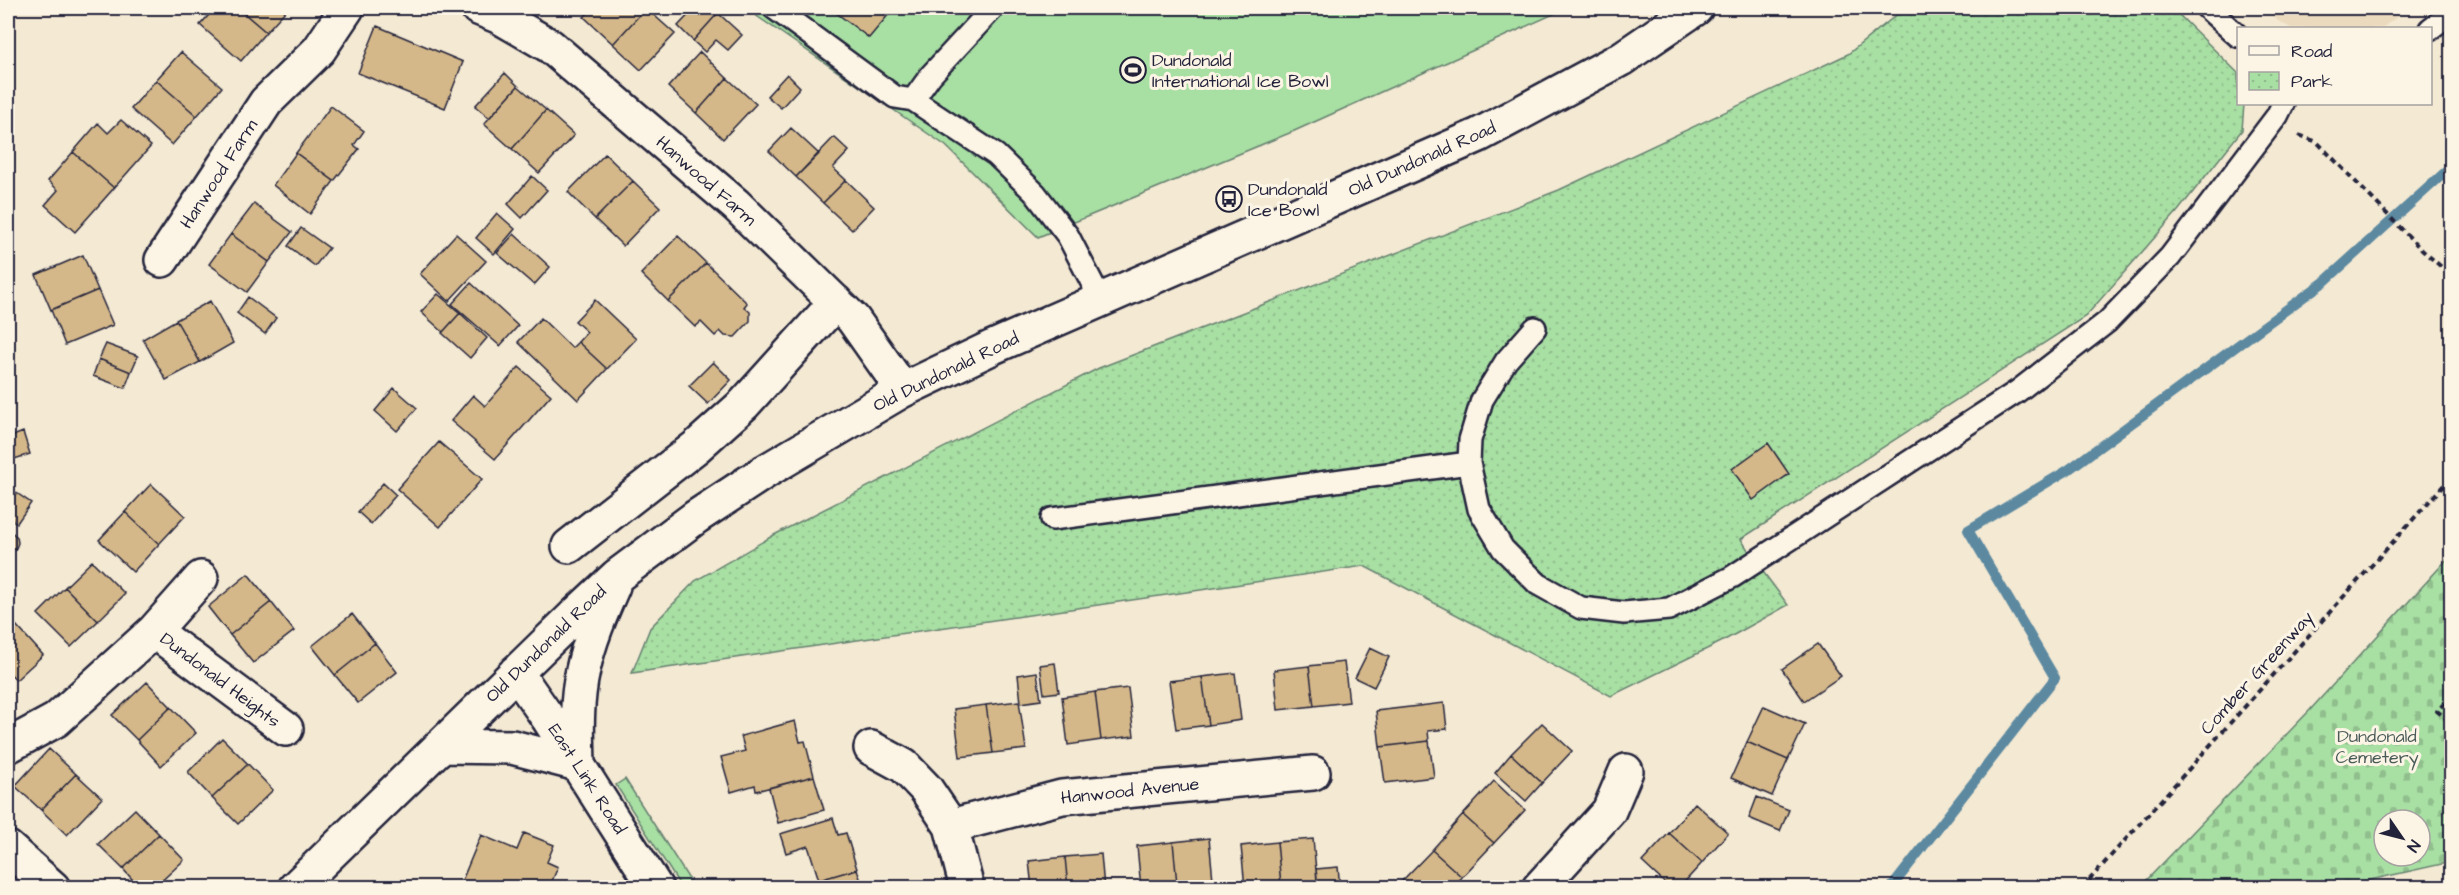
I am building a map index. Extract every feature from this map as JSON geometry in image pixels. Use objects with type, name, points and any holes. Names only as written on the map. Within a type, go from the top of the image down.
[{"type":"street","name":"Hanwood Farm","points":[[162,260],[266,102],[319,50],[347,8]]},
{"type":"street","name":"Hanwood Farm","points":[[478,8],[500,17],[550,46],[736,205],[853,319],[903,390]]},
{"type":"street","name":"Old Dundonald Road","points":[[295,888],[617,576],[696,517],[766,471],[903,390],[1101,300],[1479,135],[1621,59],[1696,8]]},
{"type":"street","points":[[569,546],[696,447],[744,404],[836,302]]},
{"type":"street","points":[[440,746],[512,747],[578,764],[577,721],[582,671],[598,619],[617,576]]},
{"type":"street","name":"Dundonald Heights","points":[[8,746],[56,720],[154,630],[201,578]]},
{"type":"street","name":"Dundonald Heights","points":[[154,630],[286,729]]},
{"type":"street","name":"East Link Road","points":[[516,672],[578,764],[656,888]]},
{"type":"street","points":[[872,748],[904,766],[926,789],[951,826],[967,888]]},
{"type":"street","points":[[1539,888],[1609,811],[1626,771]]},
{"type":"street","name":"Hanwood Avenue","points":[[951,826],[1062,797],[1313,773]]},
{"type":"street","points":[[8,848],[53,888]]},
{"type":"lane","points":[[774,8],[895,98],[913,100],[996,155],[1035,193],[1068,236],[1101,300]]},
{"type":"lane","points":[[913,100],[931,75],[993,8]]},
{"type":"lane","points":[[2207,8],[2237,35]]},
{"type":"lane","points":[[2431,27],[2451,12]]},
{"type":"lane","points":[[1535,328],[1506,361],[1482,400],[1470,440],[1469,463],[1479,509],[1503,549],[1538,584],[1581,608],[1624,613],[1669,609],[1732,577],[2018,391],[2107,322],[2170,257],[2277,116],[2282,105]]},
{"type":"lane","points":[[1052,519],[1469,463]]},
{"type":"path","points":[[2317,142],[2423,252],[2451,276]]},
{"type":"path","name":"Comber Greenway","points":[[2082,888],[2451,476]]},
{"type":"path","points":[[2451,695],[2437,711],[2451,724]]},
{"type":"shaded area","points":[[2265,8],[2409,8],[2383,27],[2289,27],[2278,21]]},
{"type":"green space","name":"Dundonald International Ice Bowl","points":[[745,8],[1567,8],[1292,132],[1038,237],[946,146]]},
{"type":"green space","points":[[1905,8],[2172,8],[2237,72],[2237,105],[2244,105],[2242,130],[2178,211],[2086,316],[1741,539],[1788,605],[1721,642],[1611,696],[1364,566],[632,673],[650,628],[695,581],[774,535],[1099,368],[1559,190],[1848,54]]},
{"type":"green space","name":"Dundonald Cemetery","points":[[2451,555],[2451,862],[2432,866],[2432,808],[2372,808],[2372,868],[2424,868],[2339,887],[2140,887],[2310,710]]},
{"type":"green space","points":[[625,779],[694,887],[681,887],[616,785]]},
{"type":"building","points":[[215,8],[238,8],[266,32],[241,61],[200,25]]},
{"type":"building","points":[[238,8],[288,8],[266,32]]},
{"type":"building","points":[[593,8],[646,8],[613,44],[584,17]]},
{"type":"building","points":[[646,8],[675,34],[641,70],[613,44]]},
{"type":"building","points":[[695,8],[712,8],[718,13],[693,41],[678,26]]},
{"type":"building","points":[[830,8],[894,8],[869,38]]},
{"type":"building","points":[[718,13],[742,35],[728,50],[716,40],[705,52],[693,41]]},
{"type":"building","points":[[377,26],[463,62],[445,108],[358,73]]},
{"type":"building","points":[[181,52],[222,87],[197,116],[156,80]]},
{"type":"building","points":[[700,52],[727,78],[696,113],[668,87]]},
{"type":"building","points":[[505,73],[518,86],[489,118],[475,106]]},
{"type":"building","points":[[787,74],[800,87],[781,108],[767,96]]},
{"type":"building","points":[[727,78],[756,104],[723,139],[696,113]]},
{"type":"building","points":[[156,80],[197,116],[172,145],[131,109]]},
{"type":"building","points":[[518,86],[546,110],[512,149],[484,124]]},
{"type":"building","points":[[331,106],[364,131],[354,145],[359,149],[334,181],[296,153]]},
{"type":"building","points":[[546,110],[574,135],[539,173],[512,149]]},
{"type":"building","points":[[121,120],[151,146],[114,188],[73,152],[98,123],[108,133]]},
{"type":"building","points":[[791,128],[819,154],[796,177],[769,151]]},
{"type":"building","points":[[834,137],[849,151],[833,168],[846,180],[823,203],[796,177]]},
{"type":"building","points":[[73,152],[114,188],[75,232],[45,205],[58,190],[48,181]]},
{"type":"building","points":[[296,153],[334,181],[310,214],[273,185]]},
{"type":"building","points":[[605,154],[633,181],[595,219],[568,192]]},
{"type":"building","points":[[532,176],[547,190],[522,218],[508,204]]},
{"type":"building","points":[[846,180],[874,207],[852,230],[823,203]]},
{"type":"building","points":[[633,181],[660,207],[623,246],[595,219]]},
{"type":"building","points":[[254,204],[292,232],[269,262],[231,234]]},
{"type":"building","points":[[497,213],[515,229],[494,254],[476,238]]},
{"type":"building","points":[[301,228],[329,248],[315,266],[288,246]]},
{"type":"building","points":[[231,234],[269,262],[247,292],[209,264]]},
{"type":"building","points":[[456,234],[486,261],[449,301],[420,274]]},
{"type":"building","points":[[514,234],[550,267],[534,285],[497,253]]},
{"type":"building","points":[[678,236],[706,263],[668,301],[641,274]]},
{"type":"building","points":[[83,255],[98,290],[51,310],[36,275]]},
{"type":"building","points":[[706,263],[747,303],[744,307],[750,312],[750,321],[735,337],[725,336],[720,331],[715,336],[701,322],[695,327],[668,301]]},
{"type":"building","points":[[471,283],[518,326],[500,346],[452,304]]},
{"type":"building","points":[[98,290],[113,325],[65,345],[51,310]]},
{"type":"building","points":[[438,294],[460,313],[443,332],[421,312]]},
{"type":"building","points":[[248,297],[276,318],[265,334],[237,313]]},
{"type":"building","points":[[595,300],[636,339],[607,369],[578,342],[587,332],[575,321]]},
{"type":"building","points":[[210,301],[233,343],[200,362],[176,320]]},
{"type":"building","points":[[460,313],[487,338],[470,358],[442,333]]},
{"type":"building","points":[[541,318],[572,348],[578,342],[607,369],[578,400],[518,342]]},
{"type":"building","points":[[176,320],[200,362],[166,380],[143,339]]},
{"type":"building","points":[[106,344],[138,356],[131,372],[99,359]]},
{"type":"building","points":[[99,359],[131,372],[125,388],[93,376]]},
{"type":"building","points":[[713,362],[731,380],[708,404],[689,386]]},
{"type":"building","points":[[519,367],[551,395],[495,459],[451,421],[473,395],[485,406]]},
{"type":"building","points":[[394,388],[417,408],[397,431],[375,411]]},
{"type":"building","points":[[23,432],[30,454],[8,461],[8,438]]},
{"type":"building","points":[[439,442],[482,479],[440,527],[397,489]]},
{"type":"building","points":[[1768,443],[1789,474],[1753,500],[1732,469]]},
{"type":"building","points":[[383,483],[396,495],[371,524],[358,512]]},
{"type":"building","points":[[151,484],[185,516],[159,544],[125,512]]},
{"type":"building","points":[[8,487],[31,503],[17,523],[8,517]]},
{"type":"building","points":[[125,512],[159,544],[133,572],[99,540]]},
{"type":"building","points":[[8,529],[17,537],[18,543],[16,548],[8,552]]},
{"type":"building","points":[[92,561],[125,594],[98,621],[65,587]]},
{"type":"building","points":[[248,574],[271,602],[230,635],[208,607]]},
{"type":"building","points":[[65,587],[98,621],[71,647],[38,614]]},
{"type":"building","points":[[271,602],[294,631],[253,663],[230,635]]},
{"type":"building","points":[[352,614],[375,643],[335,675],[312,646]]},
{"type":"building","points":[[15,624],[43,655],[16,680],[8,671],[8,631]]},
{"type":"building","points":[[375,643],[397,672],[358,703],[335,675]]},
{"type":"building","points":[[1818,644],[1841,676],[1804,701],[1782,669]]},
{"type":"building","points":[[1370,648],[1389,657],[1374,687],[1355,678]]},
{"type":"building","points":[[1344,662],[1349,702],[1314,706],[1309,666]]},
{"type":"building","points":[[1055,663],[1059,692],[1044,694],[1040,665]]},
{"type":"building","points":[[1309,666],[1314,706],[1278,710],[1274,670]]},
{"type":"building","points":[[1037,672],[1041,700],[1021,703],[1018,675]]},
{"type":"building","points":[[1235,673],[1241,720],[1209,725],[1202,677]]},
{"type":"building","points":[[1202,677],[1209,725],[1176,729],[1169,681]]},
{"type":"building","points":[[147,682],[171,707],[137,740],[112,715]]},
{"type":"building","points":[[1128,688],[1134,736],[1101,740],[1095,692]]},
{"type":"building","points":[[1095,692],[1101,740],[1068,745],[1062,697]]},
{"type":"building","points":[[1019,701],[1026,749],[993,753],[986,705]]},
{"type":"building","points":[[1444,703],[1447,729],[1428,731],[1429,741],[1380,747],[1376,711]]},
{"type":"building","points":[[986,705],[993,753],[960,757],[954,709]]},
{"type":"building","points":[[1764,706],[1805,724],[1788,760],[1747,742]]},
{"type":"building","points":[[171,707],[196,733],[161,766],[137,740]]},
{"type":"building","points":[[795,721],[800,742],[805,741],[814,776],[756,791],[755,785],[731,792],[721,757],[745,751],[741,736]]},
{"type":"building","points":[[1542,723],[1572,751],[1542,783],[1511,754]]},
{"type":"building","points":[[222,738],[248,764],[212,798],[188,772]]},
{"type":"building","points":[[1429,741],[1434,777],[1385,783],[1380,747]]},
{"type":"building","points":[[1747,742],[1788,760],[1772,796],[1731,778]]},
{"type":"building","points":[[49,749],[76,774],[41,810],[15,786]]},
{"type":"building","points":[[1511,754],[1542,783],[1526,801],[1495,773]]},
{"type":"building","points":[[248,764],[273,790],[238,824],[212,798]]},
{"type":"building","points":[[76,774],[102,798],[67,835],[41,810]]},
{"type":"building","points":[[814,776],[824,810],[778,823],[769,788]]},
{"type":"building","points":[[1494,781],[1525,810],[1494,843],[1463,815]]},
{"type":"building","points":[[1757,797],[1789,810],[1780,831],[1749,818]]},
{"type":"building","points":[[1695,803],[1728,833],[1702,863],[1669,833]]},
{"type":"building","points":[[135,809],[159,834],[123,869],[98,844]]},
{"type":"building","points":[[1463,815],[1494,843],[1462,877],[1432,850]]},
{"type":"building","points":[[833,818],[838,835],[846,833],[857,869],[819,880],[808,846],[786,853],[780,834]]},
{"type":"building","points":[[524,833],[554,845],[547,862],[558,867],[549,888],[472,888],[461,883],[481,835],[517,850]]},
{"type":"building","points":[[1669,833],[1702,863],[1679,888],[1670,888],[1642,862]]},
{"type":"building","points":[[159,834],[184,860],[154,888],[140,888],[123,869]]},
{"type":"building","points":[[1209,838],[1213,880],[1177,884],[1173,842]]},
{"type":"building","points":[[1313,839],[1317,881],[1281,885],[1277,842]]},
{"type":"building","points":[[1173,842],[1177,884],[1141,888],[1137,846]]},
{"type":"building","points":[[1277,842],[1281,885],[1245,888],[1241,846]]},
{"type":"building","points":[[1432,850],[1462,877],[1453,888],[1405,888],[1400,883]]},
{"type":"building","points":[[1101,854],[1104,888],[1068,888],[1065,857]]},
{"type":"building","points":[[1065,857],[1068,888],[1032,888],[1029,861]]},
{"type":"building","points":[[1338,867],[1340,888],[1318,888],[1316,869]]},
{"type":"building","points":[[857,869],[863,888],[821,888],[819,880]]},
{"type":"waterway","points":[[1891,888],[2055,678],[1968,530],[2068,470],[2324,282],[2452,166]]},
{"type":"place","name":"Dundonald International Ice Bowl","points":[[1133,70]]},
{"type":"place","name":"Dundonald Ice Bowl","points":[[1229,199]]}]
